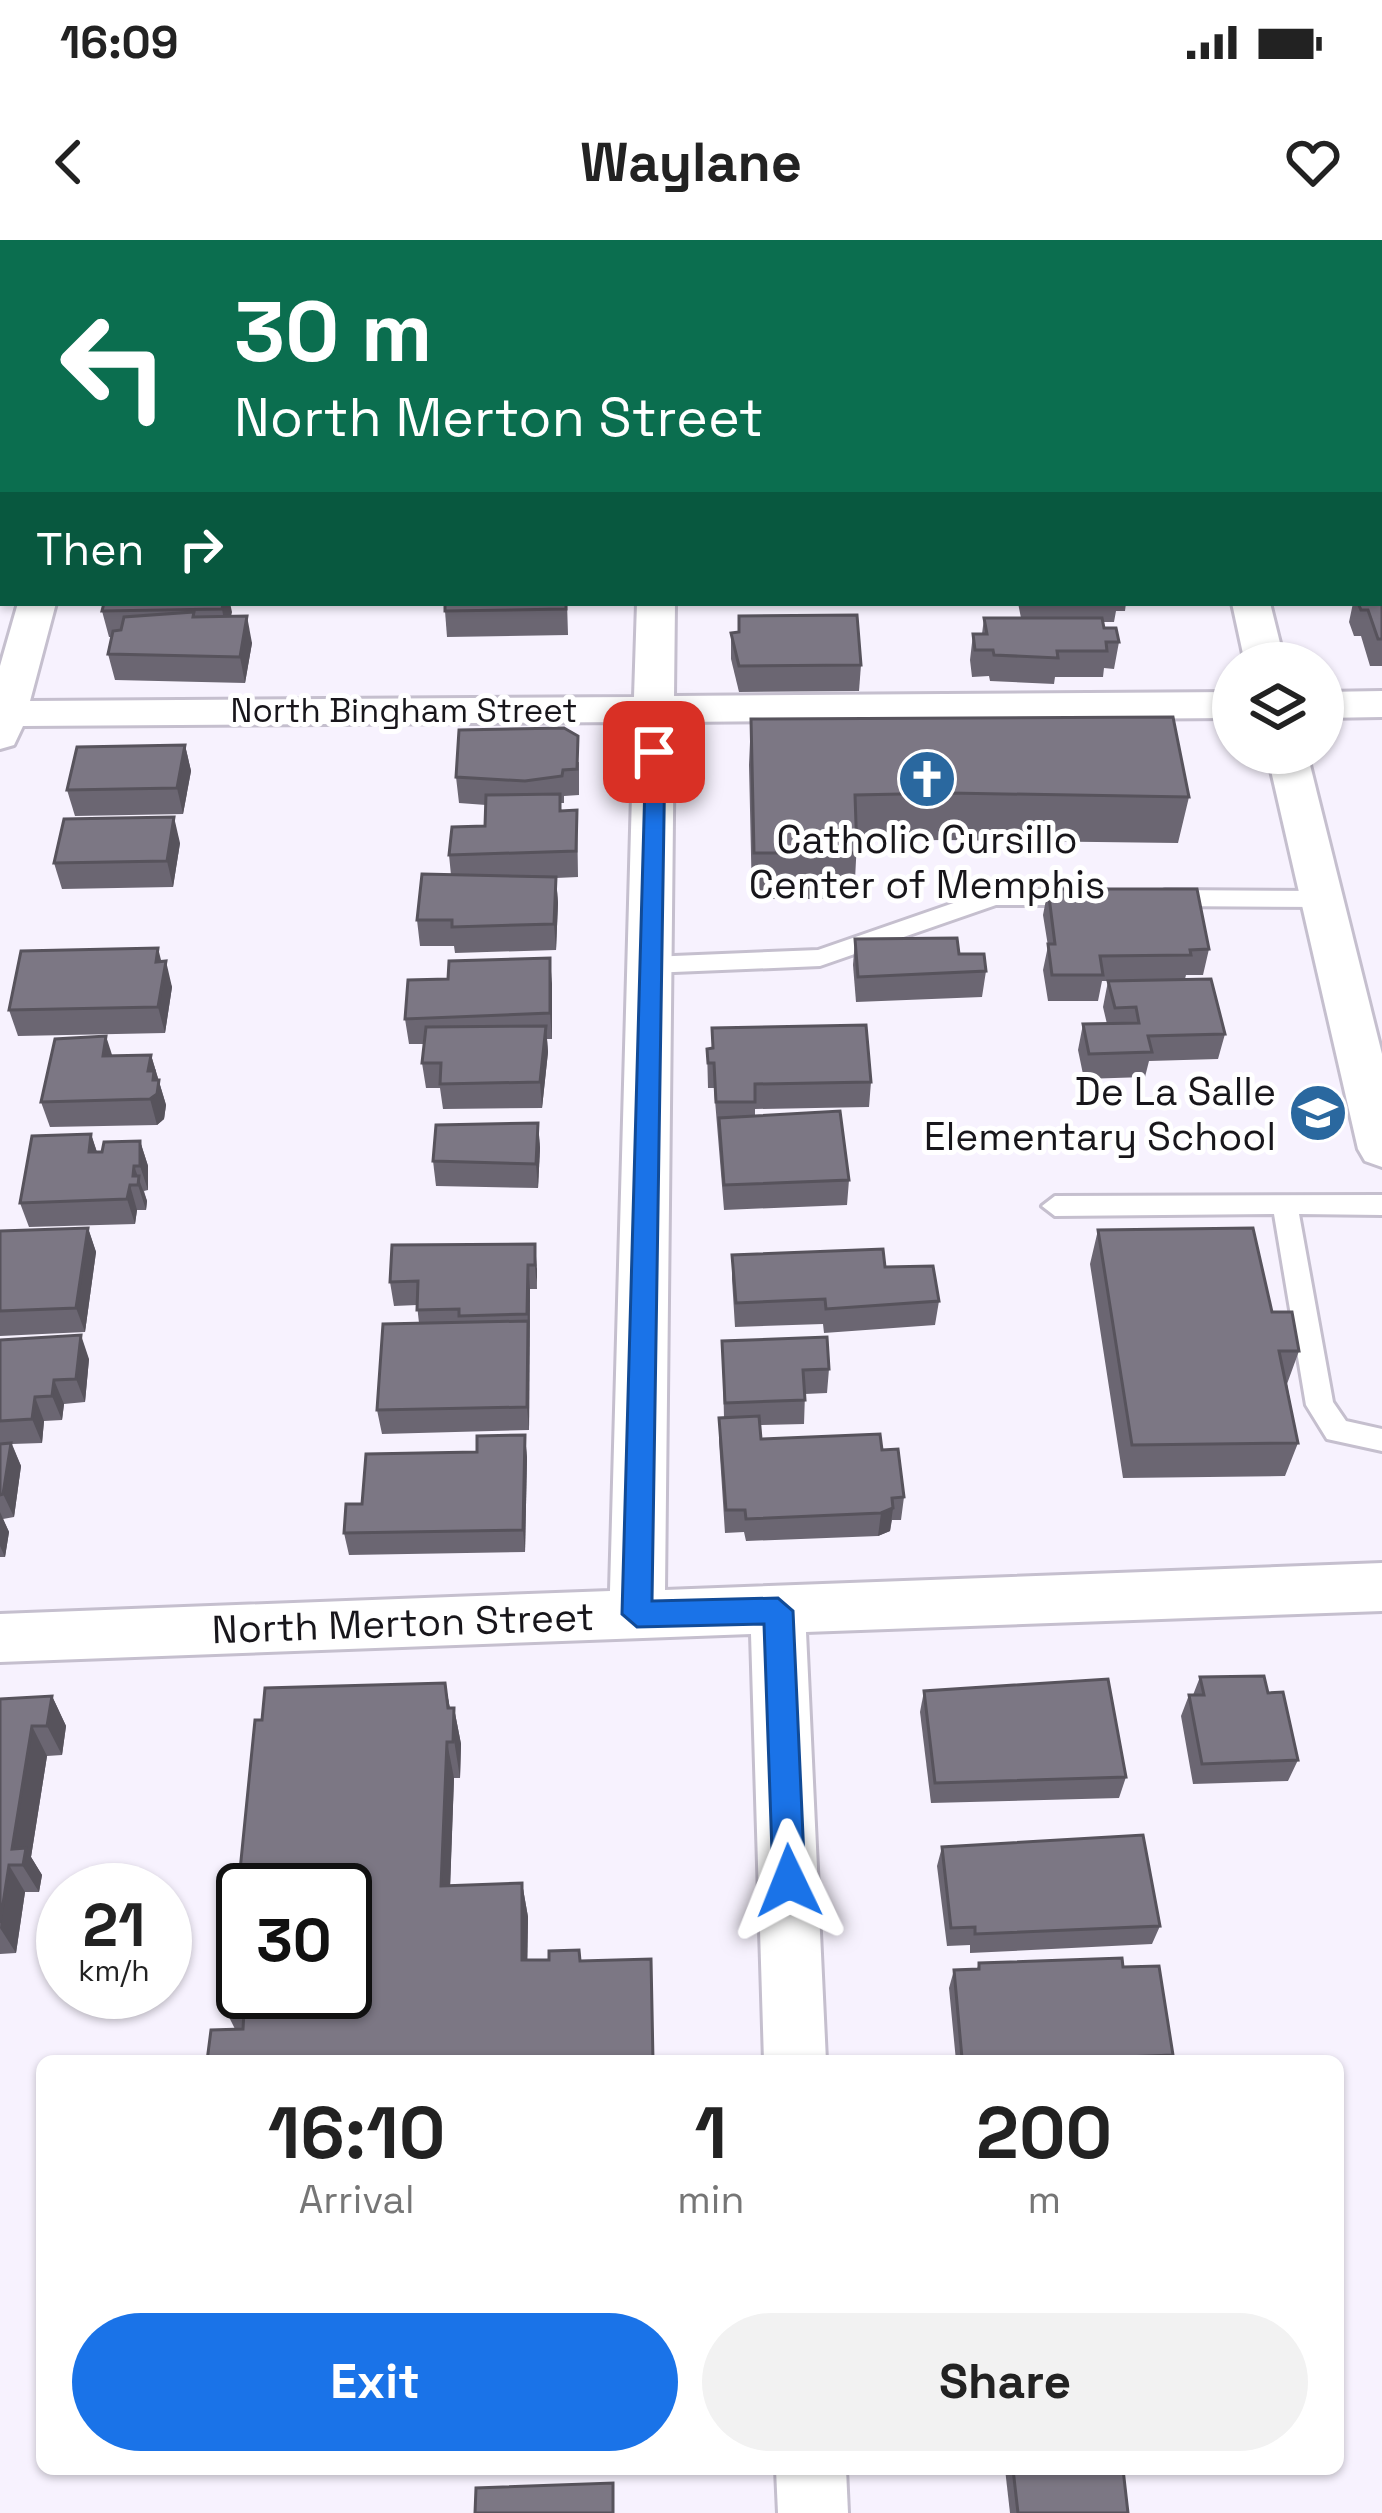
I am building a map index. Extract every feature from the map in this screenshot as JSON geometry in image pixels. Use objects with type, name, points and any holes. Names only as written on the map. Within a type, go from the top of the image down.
[{"type":"street","points":[[2,721],[36,606]]},
{"type":"street","points":[[637,1614],[656,606]]},
{"type":"street","points":[[1252,606],[1260,642]]},
{"type":"street","points":[[1344,705],[1382,704]]},
{"type":"street","name":"North Bingham Street","points":[[2,721],[1212,705]]},
{"type":"street","points":[[1292,774],[1382,1149]]},
{"type":"street","name":"North Merton Street","points":[[0,1638],[1382,1587]]},
{"type":"street","points":[[778,1611],[795,2055]]},
{"type":"street","points":[[811,2475],[813,2513]]},
{"type":"lane","points":[[650,965],[820,958],[994,897],[1322,899]]},
{"type":"lane","points":[[1285,1204],[1320,1405],[1337,1431],[1382,1440]]},
{"type":"lane","points":[[1054,1207],[1382,1205]]},
{"type":"building","points":[[103,606],[222,606],[222,609],[102,611]]},
{"type":"building","points":[[445,606],[566,606],[566,609],[445,611]]},
{"type":"building","points":[[1359,606],[1382,606],[1382,639],[1378,639],[1368,610]]},
{"type":"building","points":[[194,612],[193,617],[247,616],[240,657],[108,654],[113,631],[121,630],[124,617]]},
{"type":"building","points":[[857,615],[861,665],[739,666],[731,633],[739,632],[739,616]]},
{"type":"building","points":[[984,618],[1102,618],[1104,628],[1116,628],[1119,642],[1106,642],[1107,651],[1057,651],[1058,658],[994,655],[993,650],[975,650],[973,634],[987,634]]},
{"type":"building","points":[[1173,717],[1189,797],[855,795],[857,853],[754,853],[751,719]]},
{"type":"building","points":[[564,728],[578,736],[577,769],[563,770],[562,776],[525,781],[456,777],[459,730]]},
{"type":"building","points":[[185,745],[177,788],[67,790],[77,747]]},
{"type":"building","points":[[560,794],[560,811],[577,810],[576,851],[449,855],[452,827],[485,826],[486,795]]},
{"type":"building","points":[[174,817],[167,861],[54,863],[64,819]]},
{"type":"building","points":[[422,874],[556,877],[554,924],[452,927],[452,920],[417,920]]},
{"type":"building","points":[[1048,889],[1197,889],[1209,949],[1190,950],[1191,955],[1100,956],[1103,975],[1052,975],[1048,944],[1055,944]]},
{"type":"building","points":[[957,938],[959,954],[984,954],[986,971],[858,977],[855,939]]},
{"type":"building","points":[[158,948],[156,962],[166,961],[158,1007],[9,1010],[21,951]]},
{"type":"building","points":[[550,958],[550,1013],[405,1019],[408,980],[448,979],[449,961]]},
{"type":"building","points":[[1211,979],[1225,1034],[1148,1036],[1152,1052],[1089,1054],[1083,1024],[1139,1023],[1136,1007],[1115,1008],[1108,981]]},
{"type":"building","points":[[866,1025],[871,1082],[755,1084],[755,1102],[716,1102],[714,1063],[708,1063],[707,1049],[713,1048],[712,1028]]},
{"type":"building","points":[[546,1026],[540,1082],[440,1084],[441,1063],[422,1063],[426,1027]]},
{"type":"building","points":[[106,1036],[103,1056],[151,1055],[148,1071],[154,1071],[153,1080],[159,1080],[157,1094],[150,1099],[41,1102],[55,1039]]},
{"type":"building","points":[[840,1111],[849,1180],[724,1185],[719,1118]]},
{"type":"building","points":[[538,1123],[536,1164],[433,1161],[436,1125]]},
{"type":"building","points":[[91,1134],[89,1152],[102,1152],[104,1142],[140,1141],[140,1166],[134,1166],[133,1176],[139,1176],[138,1185],[130,1185],[127,1199],[20,1203],[32,1136]]},
{"type":"building","points":[[88,1228],[76,1308],[0,1311],[0,1231]]},
{"type":"building","points":[[1253,1228],[1272,1312],[1292,1312],[1299,1351],[1279,1351],[1298,1443],[1132,1445],[1098,1230]]},
{"type":"building","points":[[535,1244],[535,1265],[528,1265],[527,1314],[459,1316],[459,1309],[417,1310],[418,1281],[390,1282],[392,1245]]},
{"type":"building","points":[[883,1249],[885,1267],[933,1266],[939,1301],[826,1309],[825,1299],[736,1303],[732,1255]]},
{"type":"building","points":[[528,1321],[527,1407],[377,1410],[383,1324]]},
{"type":"building","points":[[81,1335],[76,1379],[54,1380],[52,1396],[35,1397],[32,1419],[0,1421],[0,1340]]},
{"type":"building","points":[[827,1337],[829,1369],[803,1370],[805,1400],[725,1403],[722,1341]]},
{"type":"building","points":[[759,1416],[761,1439],[880,1434],[882,1450],[898,1449],[904,1497],[892,1498],[893,1508],[881,1513],[746,1519],[745,1510],[726,1510],[719,1418]]},
{"type":"building","points":[[525,1435],[523,1530],[344,1533],[346,1504],[362,1504],[366,1454],[477,1452],[477,1436]]},
{"type":"building","points":[[11,1443],[3,1494],[0,1495],[0,1444]]},
{"type":"building","points":[[1264,1676],[1268,1693],[1283,1692],[1298,1760],[1202,1764],[1189,1695],[1204,1695],[1200,1677]]},
{"type":"building","points":[[1108,1679],[1126,1777],[935,1783],[924,1691]]},
{"type":"building","points":[[445,1683],[448,1708],[454,1708],[453,1742],[447,1742],[441,1886],[522,1883],[522,1960],[549,1960],[549,1951],[579,1950],[580,1961],[651,1959],[653,2055],[208,2055],[211,2030],[243,2029],[244,2019],[372,2019],[372,1863],[241,1863],[255,1720],[262,1720],[265,1688]]},
{"type":"building","points":[[52,1696],[47,1726],[32,1726],[12,1849],[26,1848],[23,1865],[9,1865],[0,1923],[0,1699]]},
{"type":"building","points":[[1143,1835],[1160,1926],[975,1934],[975,1927],[951,1928],[942,1847]]},
{"type":"building","points":[[1122,1958],[1123,1967],[1159,1966],[1173,2055],[962,2055],[954,1970],[979,1969],[979,1963]]},
{"type":"building","points":[[1014,2475],[1124,2475],[1128,2513],[1018,2513]]},
{"type":"building","points":[[613,2483],[613,2513],[475,2513],[476,2488]]},
{"type":"place","name":"Catholic Cursillo Center of Memphis","points":[[927,779]]},
{"type":"place","name":"De La Salle Elementary School","points":[[1318,1113]]},
{"type":"route","points":[[654,752],[637,1614],[778,1611],[789,1881]]}]
